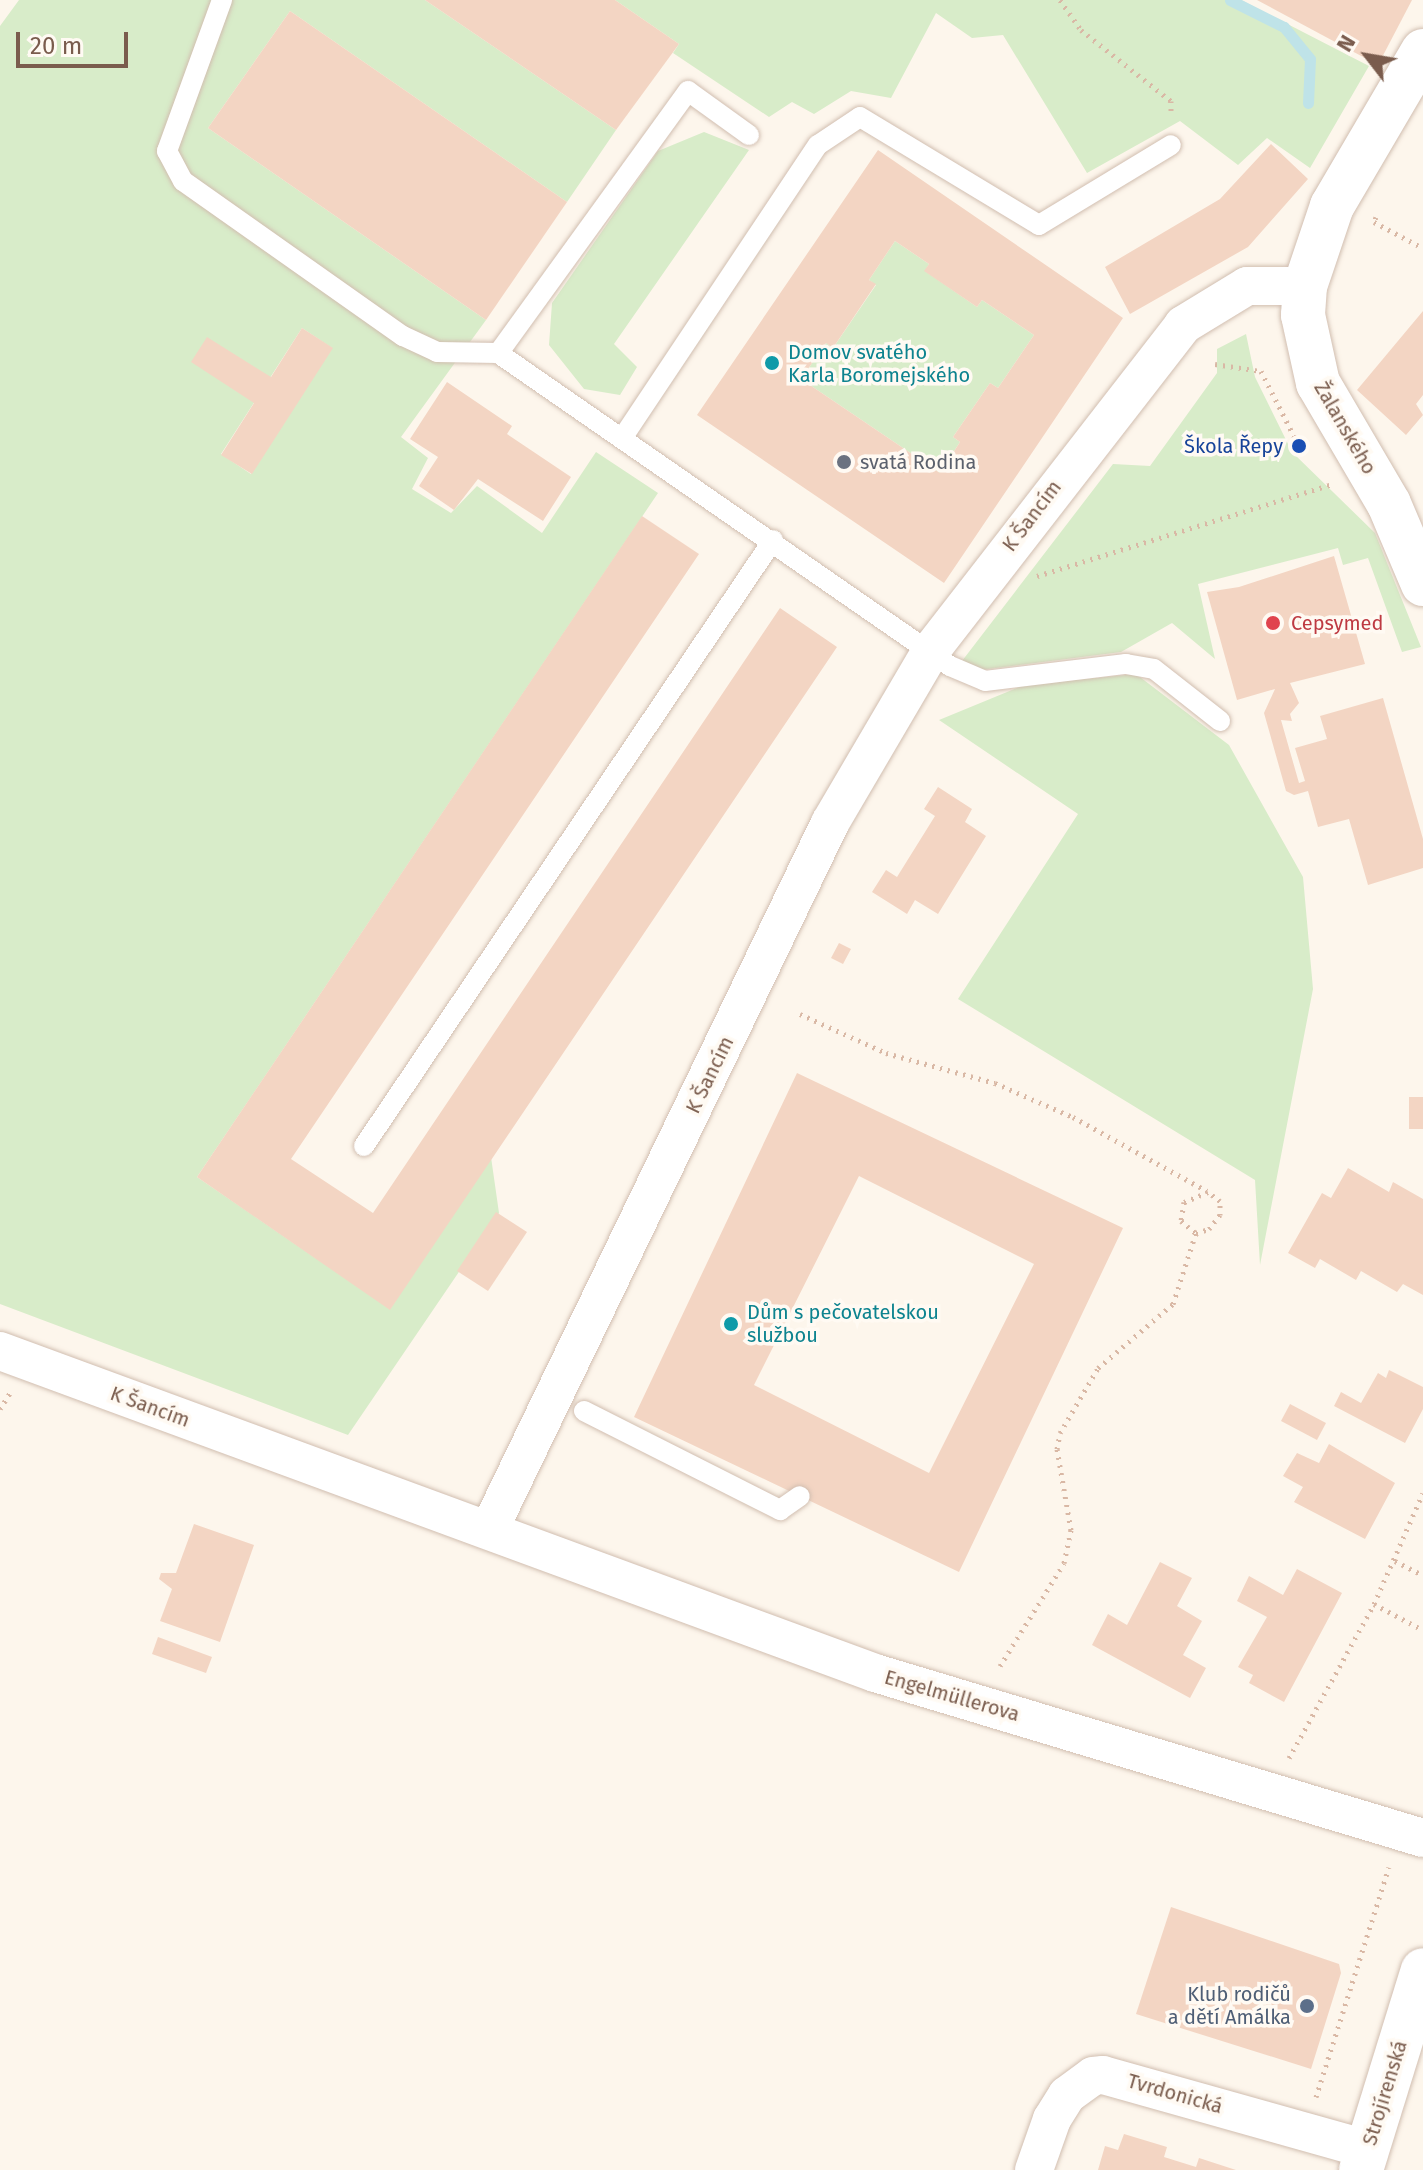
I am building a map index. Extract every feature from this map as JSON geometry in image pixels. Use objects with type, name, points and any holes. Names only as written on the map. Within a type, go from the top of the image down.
[{"type":"street","name":"Žalanského","points":[[1423,51],[1332,206],[1305,286],[1304,330],[1315,374],[1389,504],[1423,584]]},
{"type":"street","name":"K Šancím","points":[[0,1351],[490,1528],[830,823],[932,649],[1183,325],[1247,286],[1305,286]]},
{"type":"street","name":"Engelmüllerova","points":[[490,1528],[875,1673],[1423,1838]]},
{"type":"street","name":"Strojírenská","points":[[1364,2160],[1423,1970]]},
{"type":"street","name":"Tvrdonická","points":[[1034,2170],[1052,2119],[1067,2095],[1093,2076],[1103,2075],[1364,2160]]},
{"type":"lane","points":[[222,0],[167,151],[183,181],[403,336],[437,352],[498,353],[932,649],[950,666],[985,681],[1126,664],[1154,669],[1220,721]]},
{"type":"lane","points":[[498,353],[688,91],[749,135]]},
{"type":"lane","points":[[623,437],[818,145],[860,117],[1039,225],[1171,145]]},
{"type":"lane","points":[[364,1146],[773,540]]},
{"type":"lane","points":[[584,1411],[780,1510],[800,1496]]},
{"type":"path","points":[[1060,0],[1081,30],[1171,101],[1171,145]]},
{"type":"path","points":[[1374,222],[1423,248]]},
{"type":"path","points":[[1215,364],[1261,371],[1299,446]]},
{"type":"path","points":[[1028,579],[1334,483]]},
{"type":"path","points":[[800,1014],[886,1053],[995,1083],[1060,1111],[1208,1192],[1220,1201],[1220,1215],[1209,1229],[1196,1233]]},
{"type":"path","points":[[1196,1233],[1181,1221],[1184,1202],[1208,1192]]},
{"type":"path","points":[[1000,1666],[1064,1563],[1071,1530],[1057,1449],[1060,1433],[1098,1368],[1173,1304],[1196,1233]]},
{"type":"path","points":[[1286,1763],[1374,1604],[1423,1493]]},
{"type":"path","points":[[1395,1561],[1423,1575]]},
{"type":"path","points":[[1374,1604],[1423,1630]]},
{"type":"path","points":[[1311,2112],[1390,1862]]},
{"type":"green space","points":[[19,0],[425,0],[616,130],[567,202],[290,11],[208,128],[486,320],[401,437],[428,458],[412,489],[451,513],[477,486],[542,533],[596,452],[658,493],[197,1177],[390,1309],[491,1157],[499,1213],[348,1435],[0,1304],[0,26]],"holes":[[[302,328],[332,348],[251,474],[221,454]]]},
{"type":"green space","points":[[615,0],[1241,0],[1369,66],[1310,168],[1267,138],[1238,165],[1180,121],[1087,173],[1003,35],[972,38],[936,13],[891,98],[851,91],[814,114],[792,102],[769,117],[673,53],[679,44]]},
{"type":"green space","points":[[704,132],[749,150],[614,344],[637,367],[620,395],[584,389],[549,345],[552,303],[658,151]]},
{"type":"green space","points":[[895,241],[929,264],[925,271],[977,307],[982,300],[1034,335],[998,388],[990,383],[953,437],[960,442],[940,473],[801,379],[826,343],[833,348],[876,285],[869,280]]},
{"type":"green space","points":[[1246,334],[1255,377],[1292,452],[1375,533],[1421,647],[1402,652],[1368,558],[1343,565],[1338,548],[1198,584],[1215,659],[1172,623],[1121,652],[980,670],[962,661],[1113,464],[1150,466],[1217,373],[1217,349]]},
{"type":"green space","points":[[1136,674],[1229,745],[1303,877],[1313,989],[1260,1265],[1255,1180],[958,999],[1078,814],[939,720],[1024,685]]},
{"type":"building","points":[[425,0],[615,0],[679,44],[616,130]]},
{"type":"building","points":[[1257,0],[1412,0],[1378,65]]},
{"type":"building","points":[[290,11],[567,202],[486,320],[208,128]]},
{"type":"building","points":[[1271,144],[1308,179],[1248,247],[1130,314],[1105,267],[1220,199]]},
{"type":"building","name":"Domov svatého Karla Boromejského","points":[[878,150],[1123,318],[944,583],[697,415]],"holes":[[[895,241],[929,264],[924,271],[977,307],[982,300],[1034,335],[998,388],[990,383],[953,437],[960,442],[940,473],[801,379],[826,343],[833,348],[876,284],[869,280]]]},
{"type":"building","points":[[1423,311],[1423,395],[1416,404],[1423,415],[1406,435],[1357,390]]},
{"type":"building","points":[[302,328],[333,348],[252,474],[221,455],[254,403],[191,362],[207,337],[271,377]]},
{"type":"building","points":[[447,382],[512,426],[507,434],[571,477],[543,521],[478,479],[454,510],[419,486],[438,457],[410,439]]},
{"type":"building","points":[[642,516],[699,554],[291,1159],[373,1213],[780,608],[837,647],[390,1310],[197,1177]]},
{"type":"building","points":[[1334,556],[1365,664],[1290,683],[1299,703],[1290,714],[1292,721],[1281,720],[1299,783],[1305,781],[1295,748],[1327,739],[1320,716],[1383,698],[1423,839],[1423,868],[1368,885],[1349,819],[1318,827],[1308,791],[1294,795],[1286,791],[1264,713],[1275,689],[1237,700],[1207,592],[1239,587]]},
{"type":"building","points":[[938,787],[972,809],[965,822],[986,836],[938,914],[915,900],[907,914],[872,892],[886,870],[897,877],[935,816],[924,809]]},
{"type":"building","points":[[839,943],[851,949],[843,964],[831,958]]},
{"type":"building","name":"Dům s pečovatelskou službou","points":[[797,1073],[1123,1228],[959,1572],[634,1417]],"holes":[[[859,1176],[1034,1264],[929,1473],[754,1385]]]},
{"type":"building","points":[[1409,1097],[1423,1097],[1423,1129],[1409,1129]]},
{"type":"building","points":[[1348,1168],[1389,1192],[1393,1182],[1423,1199],[1423,1295],[1403,1284],[1397,1292],[1361,1271],[1356,1280],[1320,1259],[1315,1268],[1288,1253],[1322,1193],[1331,1198]]},
{"type":"building","points":[[496,1212],[527,1232],[488,1291],[457,1271]]},
{"type":"building","points":[[1389,1370],[1423,1387],[1423,1409],[1405,1443],[1334,1406],[1341,1392],[1361,1403],[1378,1373],[1386,1378]]},
{"type":"building","points":[[1290,1404],[1326,1423],[1317,1440],[1281,1421]]},
{"type":"building","points":[[1329,1444],[1395,1483],[1365,1539],[1294,1502],[1303,1487],[1283,1476],[1297,1453],[1319,1463]]},
{"type":"building","points":[[194,1524],[254,1545],[220,1642],[160,1621],[172,1589],[159,1579],[161,1573],[176,1573]]},
{"type":"building","points":[[1160,1562],[1192,1578],[1177,1606],[1202,1621],[1183,1655],[1206,1668],[1190,1698],[1092,1645],[1108,1614],[1127,1625]]},
{"type":"building","points":[[1297,1569],[1342,1593],[1284,1702],[1249,1683],[1253,1675],[1238,1667],[1267,1617],[1237,1601],[1249,1576],[1283,1595]]},
{"type":"building","points":[[158,1637],[212,1657],[206,1673],[152,1654]]},
{"type":"building","points":[[1171,1907],[1339,1964],[1341,1973],[1311,2069],[1136,2014]]},
{"type":"building","points":[[1124,2134],[1167,2147],[1164,2157],[1196,2167],[1199,2158],[1236,2170],[1098,2170],[1105,2146],[1118,2150]]},
{"type":"waterway","points":[[1230,0],[1284,27],[1310,59],[1308,103]]},
{"type":"place","name":"Domov svatého Karla Boromejského","points":[[772,363]]},
{"type":"place","name":"Škola Řepy","points":[[1299,446]]},
{"type":"place","name":"svatá Rodina","points":[[844,462]]},
{"type":"place","name":"Cepsymed","points":[[1273,623]]},
{"type":"place","name":"Dům s pečovatelskou službou","points":[[731,1324]]},
{"type":"place","name":"Klub rodičů a dětí Amálka","points":[[1307,2006]]}]
